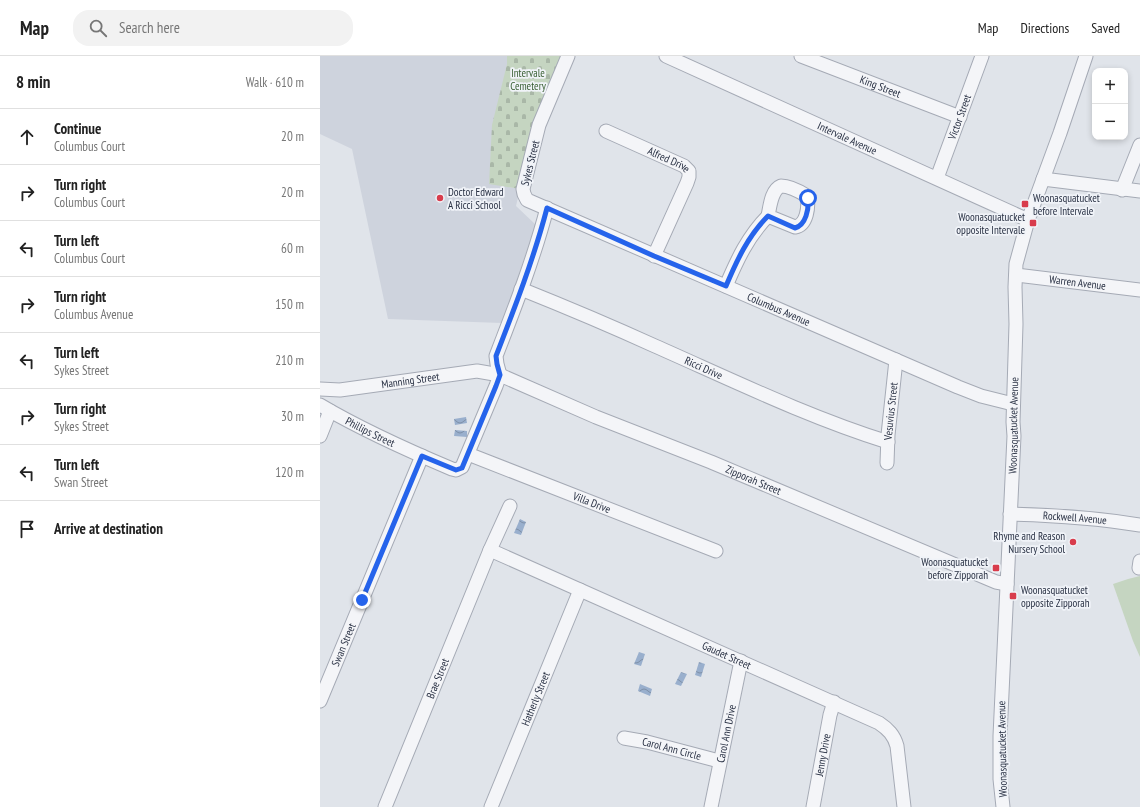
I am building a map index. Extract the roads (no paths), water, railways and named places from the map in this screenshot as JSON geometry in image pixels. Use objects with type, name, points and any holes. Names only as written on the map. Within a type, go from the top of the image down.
[{"type":"street","name":"Sykes Street","points":[[547,208],[527,200],[523,189],[539,125],[568,56]]},
{"type":"street","name":"Intervale Avenue","points":[[666,56],[1028,220]]},
{"type":"street","name":"King Street","points":[[801,56],[960,117]]},
{"type":"street","name":"Victor Street","points":[[937,178],[982,56]]},
{"type":"street","name":"Woonasquatucket Avenue","points":[[1003,807],[1000,779],[1000,736],[1014,436],[1012,422],[1016,264],[1028,220],[1060,133],[1085,56]]},
{"type":"street","name":"Alfred Drive","points":[[606,131],[684,166],[689,171],[687,183],[654,256]]},
{"type":"street","points":[[1122,190],[1140,145]]},
{"type":"street","points":[[1042,179],[1140,192]]},
{"type":"street","name":"Columbus Avenue","points":[[547,208],[654,256],[958,387],[981,396],[1013,404]]},
{"type":"street","points":[[422,456],[456,470],[462,468],[500,375],[496,356],[521,289],[542,228],[547,208]]},
{"type":"street","points":[[726,286],[742,249],[759,225],[768,216]]},
{"type":"street","name":"Warren Avenue","points":[[1016,275],[1140,290]]},
{"type":"street","name":"Ricci Drive","points":[[521,289],[655,346],[735,383],[800,410],[888,442]]},
{"type":"street","name":"Vesuvius Street","points":[[887,463],[896,360]]},
{"type":"street","name":"Manning Street","points":[[320,389],[340,390],[477,371],[500,375]]},
{"type":"street","name":"Zipporah Street","points":[[500,375],[596,417],[711,462],[996,582],[1007,584]]},
{"type":"street","points":[[320,436],[325,408]]},
{"type":"street","name":"Phillips Street","points":[[325,408],[348,421],[422,456]]},
{"type":"street","name":"Villa Drive","points":[[468,454],[716,551]]},
{"type":"street","name":"Swan Street","points":[[320,701],[323,686],[422,456]]},
{"type":"street","name":"Brae Street","points":[[385,807],[490,550],[510,506]]},
{"type":"street","name":"Rockwell Avenue","points":[[1010,514],[1046,515],[1140,525]]},
{"type":"street","name":"Gaudet Street","points":[[490,550],[879,723],[891,733],[895,739],[904,807]]},
{"type":"street","name":"Hatherly Street","points":[[491,807],[580,590]]},
{"type":"street","name":"Carol Ann Drive","points":[[710,807],[741,661]]},
{"type":"street","name":"Jenny Drive","points":[[813,807],[830,715],[834,702]]},
{"type":"street","name":"Carol Ann Circle","points":[[624,738],[647,742],[719,761]]},
{"type":"water","points":[[466,417],[467,423],[455,425],[454,419]]},
{"type":"water","points":[[455,430],[467,431],[467,437],[454,436]]},
{"type":"water","points":[[520,519],[526,522],[521,535],[514,533]]},
{"type":"water","points":[[639,652],[645,654],[641,666],[634,664]]},
{"type":"water","points":[[699,662],[705,664],[701,677],[695,675]]},
{"type":"water","points":[[681,672],[687,674],[681,686],[675,684]]},
{"type":"water","points":[[640,684],[652,689],[650,696],[638,691]]},
{"type":"place","name":"Doctor Edward A Ricci School","points":[[440,198]]},
{"type":"place","name":"Woonasquatucket before Intervale","points":[[1025,204]]},
{"type":"place","name":"Woonasquatucket opposite Intervale","points":[[1033,223]]},
{"type":"place","name":"Rhyme and Reason Nursery School","points":[[1073,542]]},
{"type":"place","name":"Woonasquatucket before Zipporah","points":[[996,568]]},
{"type":"place","name":"Woonasquatucket opposite Zipporah","points":[[1013,596]]},
{"type":"park label","name":"Intervale Cemetery","points":[[528,79]]}]
